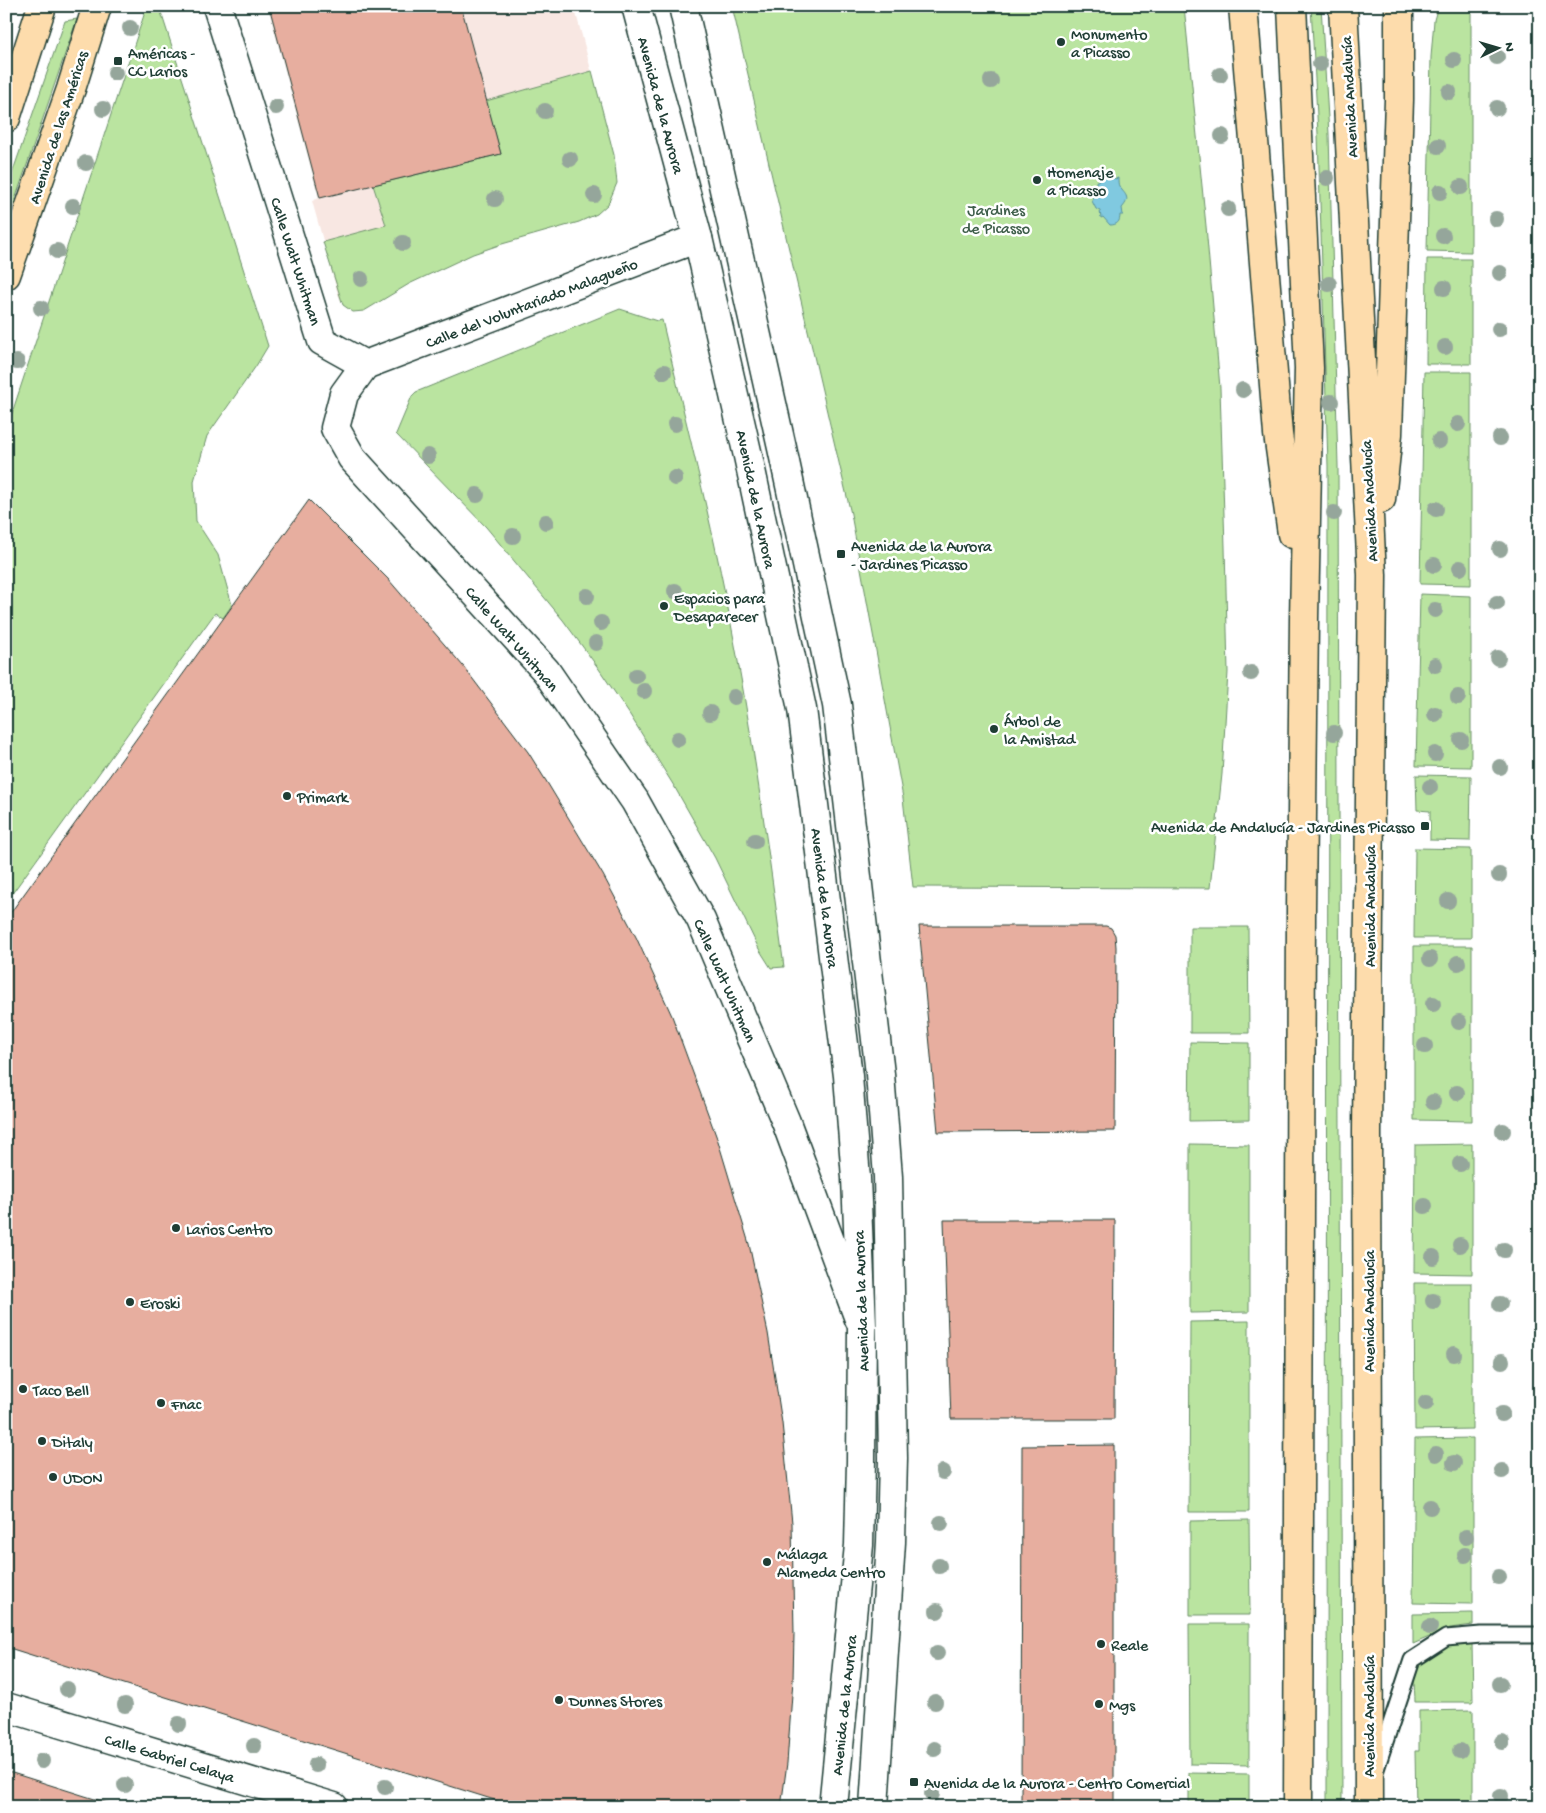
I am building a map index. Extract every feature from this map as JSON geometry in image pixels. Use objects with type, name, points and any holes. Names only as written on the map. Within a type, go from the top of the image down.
[{"type":"main road","points":[[8,101],[42,6]]},
{"type":"main road","name":"Avenida de las Américas","points":[[6,275],[71,89],[97,6]]},
{"type":"main road","name":"Calle Walt Whitman","points":[[216,6],[322,341],[365,366],[344,394],[335,428],[352,458],[546,672],[635,801],[701,920],[746,1024],[800,1156],[862,1326]]},
{"type":"main road","name":"Avenida de la Aurora","points":[[636,6],[698,238],[748,456],[802,709],[848,1076],[856,1178],[862,1326],[859,1545],[833,1807]]},
{"type":"main road","name":"Avenida de la Aurora","points":[[683,6],[782,448],[837,705],[880,1074],[888,1177],[893,1458],[891,1552],[874,1807]]},
{"type":"main road","points":[[1244,6],[1278,434],[1304,619]]},
{"type":"main road","points":[[1292,6],[1309,368],[1304,619],[1299,1186],[1298,1807]]},
{"type":"main road","name":"Avenida Andalucía","points":[[1343,6],[1372,575],[1367,1133],[1368,1799]]},
{"type":"main road","points":[[1372,575],[1388,434],[1399,100],[1399,6]]},
{"type":"main road","points":[[1399,100],[1414,6]]},
{"type":"main road","name":"Calle del Voluntariado Malagueño","points":[[365,366],[698,238]]},
{"type":"main road","name":"Calle Gabriel Celaya","points":[[6,1707],[334,1807]]},
{"type":"lane","points":[[1368,1799],[1412,1660],[1446,1638],[1481,1635],[1540,1635]]},
{"type":"shaded area","points":[[268,6],[574,6],[614,156],[617,183],[608,204],[597,214],[579,222],[473,254],[409,284],[364,311],[353,312],[343,305],[338,294],[312,201],[319,198]]},
{"type":"green space","points":[[147,6],[159,6],[268,346],[207,436],[194,481],[196,521],[218,555],[232,605],[223,618],[215,613],[6,902],[6,431]]},
{"type":"green space","name":"Jardines de Picasso","points":[[732,6],[1184,6],[1220,388],[1225,547],[1228,672],[1222,774],[1210,888],[913,887],[903,798],[851,514]]},
{"type":"green space","points":[[1311,6],[1321,6],[1329,134],[1338,466],[1342,1807],[1327,1807],[1328,466],[1318,134]]},
{"type":"green space","points":[[1438,6],[1471,6],[1471,252],[1427,251],[1431,57],[1434,20]]},
{"type":"green space","points":[[77,19],[6,226],[6,191],[65,21]]},
{"type":"green space","points":[[592,71],[614,155],[617,183],[608,204],[597,214],[579,222],[473,254],[409,284],[364,311],[353,312],[343,305],[323,242],[386,225],[373,185],[501,154],[486,101]]},
{"type":"green space","points":[[1427,259],[1471,259],[1471,364],[1426,364]]},
{"type":"green space","points":[[620,309],[657,321],[662,320],[729,614],[757,772],[784,967],[771,968],[759,949],[715,858],[674,786],[599,669],[563,620],[486,527],[396,434],[412,396],[416,392]]},
{"type":"green space","points":[[1424,372],[1471,372],[1471,585],[1420,584]]},
{"type":"green space","points":[[1420,594],[1471,596],[1471,767],[1416,766]]},
{"type":"green space","points":[[1416,775],[1471,776],[1470,841],[1430,840],[1430,811],[1417,810]]},
{"type":"green space","points":[[1415,848],[1471,849],[1471,938],[1414,938]]},
{"type":"green space","points":[[1190,927],[1248,927],[1249,1033],[1190,1033]]},
{"type":"green space","points":[[1414,946],[1472,946],[1472,1121],[1414,1120]]},
{"type":"green space","points":[[1190,1042],[1249,1043],[1249,1120],[1189,1121]]},
{"type":"green space","points":[[1190,1144],[1249,1145],[1249,1312],[1190,1313]]},
{"type":"green space","points":[[1472,1144],[1472,1274],[1414,1273],[1415,1145]]},
{"type":"green space","points":[[1414,1283],[1472,1283],[1472,1429],[1415,1430]]},
{"type":"green space","points":[[1249,1321],[1249,1512],[1189,1512],[1190,1322]]},
{"type":"green space","points":[[1473,1438],[1473,1604],[1413,1603],[1415,1439]]},
{"type":"green space","points":[[1249,1520],[1250,1615],[1190,1615],[1190,1521]]},
{"type":"green space","points":[[1473,1613],[1473,1625],[1450,1628],[1413,1644],[1413,1614]]},
{"type":"green space","points":[[1189,1624],[1249,1624],[1249,1765],[1190,1764]]},
{"type":"green space","points":[[1458,1643],[1472,1643],[1473,1702],[1415,1702],[1414,1678],[1420,1665],[1431,1655]]},
{"type":"green space","points":[[1473,1710],[1473,1807],[1416,1807],[1415,1751],[1419,1751],[1419,1711]]},
{"type":"green space","points":[[1189,1773],[1249,1774],[1249,1807],[1189,1807]]},
{"type":"water","points":[[1106,171],[1115,179],[1118,178],[1119,186],[1127,198],[1122,208],[1123,215],[1120,215],[1118,223],[1112,225],[1103,217],[1101,218],[1100,211],[1096,209],[1092,201],[1097,190],[1096,181]]},
{"type":"building","points":[[269,6],[461,6],[501,154],[320,198]]},
{"type":"building","points":[[309,500],[388,579],[463,666],[528,752],[603,875],[636,937],[672,1016],[718,1141],[749,1244],[768,1333],[782,1423],[792,1523],[793,1680],[787,1763],[781,1807],[517,1807],[6,1647],[6,919]]},
{"type":"building","points":[[919,926],[1106,926],[1111,928],[1115,935],[1116,947],[1115,1131],[938,1132]]},
{"type":"building","points":[[944,1220],[1115,1220],[1114,1419],[951,1419]]},
{"type":"building","points":[[1114,1445],[1114,1807],[1021,1807],[1022,1446]]},
{"type":"building","points":[[6,1771],[85,1796],[121,1807],[6,1807]]},
{"type":"place","name":"Monumento a Picasso","points":[[1061,42]]},
{"type":"place","name":"Américas - CC Larios","points":[[118,61]]},
{"type":"place","name":"Homenaje a Picasso","points":[[1037,180]]},
{"type":"place","name":"Avenida de la Aurora - Jardines Picasso","points":[[841,554]]},
{"type":"place","name":"Espacios para Desaparecer","points":[[664,606]]},
{"type":"place","name":"Árbol de la Amistad","points":[[994,729]]},
{"type":"place","name":"Primark","points":[[287,796]]},
{"type":"place","name":"Avenida de Andalucía - Jardines Picasso","points":[[1425,826]]},
{"type":"place","name":"Larios Centro","points":[[176,1228]]},
{"type":"place","name":"Eroski","points":[[130,1302]]},
{"type":"place","name":"Taco Bell","points":[[23,1389]]},
{"type":"place","name":"Fnac","points":[[161,1403]]},
{"type":"place","name":"Ditaly","points":[[42,1441]]},
{"type":"place","name":"UDON","points":[[53,1477]]},
{"type":"place","name":"Málaga Alameda Centro","points":[[767,1562]]},
{"type":"place","name":"Reale","points":[[1101,1644]]},
{"type":"place","name":"Dunnes Stores","points":[[559,1700]]},
{"type":"place","name":"Mgs","points":[[1099,1704]]},
{"type":"place","name":"Avenida de la Aurora - Centro Comercial","points":[[914,1782]]}]
